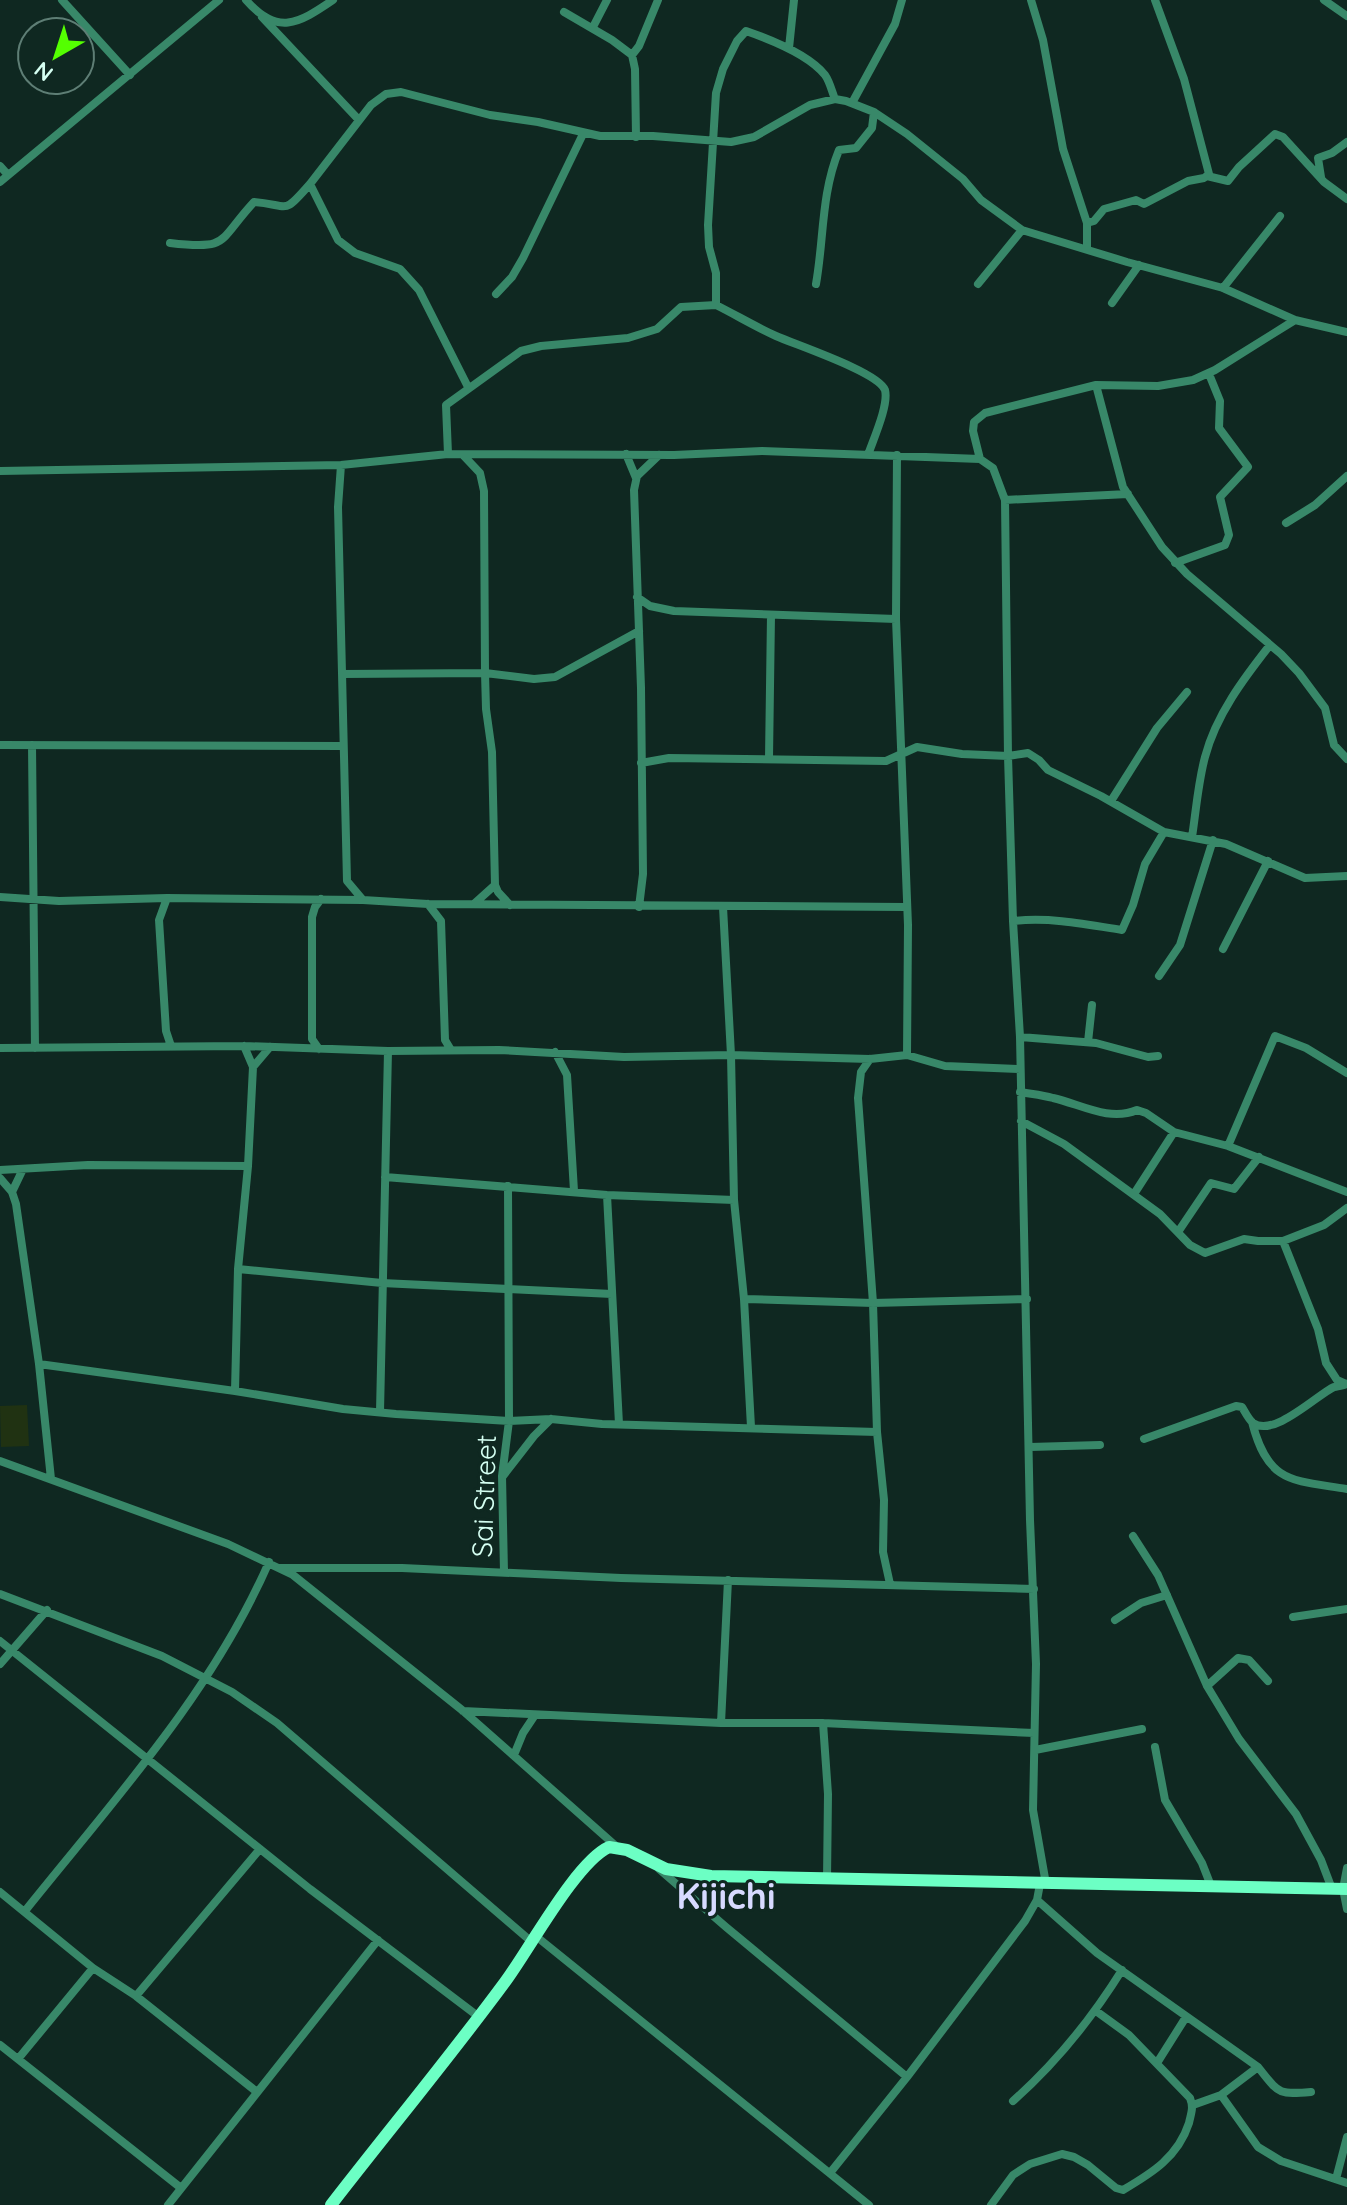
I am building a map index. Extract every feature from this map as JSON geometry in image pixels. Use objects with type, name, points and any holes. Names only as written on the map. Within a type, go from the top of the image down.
[{"type":"street","points":[[62,0],[130,75]]},
{"type":"street","points":[[0,182],[219,0]]},
{"type":"street","points":[[246,0],[358,119]]},
{"type":"street","points":[[262,17],[272,22],[294,21],[333,0]]},
{"type":"street","points":[[593,27],[607,0]]},
{"type":"street","points":[[632,55],[639,46],[658,0]]},
{"type":"street","points":[[789,48],[794,0]]},
{"type":"street","points":[[852,103],[895,24],[902,0]]},
{"type":"street","points":[[1031,0],[1043,40],[1063,149],[1087,223],[1087,248]]},
{"type":"street","points":[[1155,0],[1184,79],[1209,169],[1207,176]]},
{"type":"street","points":[[1324,0],[1347,16]]},
{"type":"street","points":[[564,12],[593,27],[632,55],[636,137]]},
{"type":"street","points":[[716,305],[716,273],[709,247],[708,225],[716,93],[723,69],[737,41],[746,31],[789,48],[824,75],[835,99]]},
{"type":"street","points":[[170,243],[213,246],[230,233],[254,202],[287,207],[310,184],[358,119],[382,96],[401,92],[583,134],[714,141],[745,140],[796,111],[835,99],[874,112],[907,134],[963,179],[981,200],[1022,230],[1223,288],[1295,320],[1347,332]]},
{"type":"street","points":[[816,284],[823,218],[835,160],[839,150],[856,148],[872,128],[874,112]]},
{"type":"street","points":[[496,294],[512,277],[523,258],[583,134]]},
{"type":"street","points":[[1087,223],[1094,221],[1104,209],[1136,200],[1144,204],[1188,181],[1207,176],[1228,181],[1275,134],[1283,137],[1320,177],[1347,199]]},
{"type":"street","points":[[1320,177],[1318,158],[1347,142]]},
{"type":"street","points":[[0,166],[8,175]]},
{"type":"street","points":[[310,184],[338,240],[355,253],[400,269],[419,290],[468,387]]},
{"type":"street","points":[[1223,288],[1280,216]]},
{"type":"street","points":[[978,284],[1022,230]]},
{"type":"street","points":[[1112,303],[1139,265]]},
{"type":"street","points":[[448,454],[446,405],[521,351],[628,338],[657,329],[681,307],[716,305],[775,336],[868,374],[881,384],[885,402],[868,455]]},
{"type":"street","points":[[980,459],[973,431],[974,422],[985,413],[1096,385],[1158,386],[1193,380],[1209,374],[1295,320]]},
{"type":"street","points":[[1175,563],[1225,545],[1229,535],[1220,497],[1248,467],[1219,428],[1220,401],[1209,374]]},
{"type":"street","points":[[1096,385],[1123,487],[1175,563],[1299,673],[1320,700],[1329,720],[1334,745],[1347,759]]},
{"type":"street","points":[[0,471],[341,465],[448,454],[762,451],[980,459],[993,468],[1005,500],[1008,756],[1020,1037],[1036,1664],[1033,1810],[1043,1884],[1025,1921],[830,2173]]},
{"type":"street","points":[[626,454],[636,478],[643,874],[639,907]]},
{"type":"street","points":[[636,478],[646,465],[661,454]]},
{"type":"street","points":[[462,455],[480,473],[484,491],[486,709],[492,752],[495,885],[510,905]]},
{"type":"street","points":[[897,455],[896,619],[908,925],[907,1055]]},
{"type":"street","points":[[341,465],[338,507],[347,881],[363,900]]},
{"type":"street","points":[[1286,523],[1315,505],[1347,476]]},
{"type":"street","points":[[1005,500],[1128,494]]},
{"type":"street","points":[[637,597],[660,609],[896,619]]},
{"type":"street","points":[[769,758],[771,615]]},
{"type":"street","points":[[342,674],[485,673],[534,679],[555,677],[639,631]]},
{"type":"street","points":[[1192,837],[1205,757],[1218,724],[1238,687],[1270,645]]},
{"type":"street","points":[[1111,801],[1157,728],[1187,692]]},
{"type":"street","points":[[0,745],[343,746]]},
{"type":"street","points":[[32,745],[35,1048]]},
{"type":"street","points":[[641,763],[669,758],[870,762],[886,761],[912,748],[921,747],[962,754],[1008,756],[1028,753],[1048,770],[1164,832],[1213,840],[1314,879],[1347,876]]},
{"type":"street","points":[[1013,921],[1035,918],[1122,930],[1145,864],[1164,832]]},
{"type":"street","points":[[1159,976],[1180,945],[1213,840]]},
{"type":"street","points":[[1223,949],[1268,861]]},
{"type":"street","points":[[333,899],[347,881]]},
{"type":"street","points":[[472,905],[495,885]]},
{"type":"street","points":[[0,897],[59,901],[333,899],[454,905],[906,907]]},
{"type":"street","points":[[167,898],[159,920],[166,1031],[171,1046]]},
{"type":"street","points":[[319,1049],[312,1039],[312,917],[321,899]]},
{"type":"street","points":[[428,904],[441,921],[445,1040],[451,1050]]},
{"type":"street","points":[[441,921],[454,905]]},
{"type":"street","points":[[723,907],[731,1055],[734,1200],[744,1299],[751,1427]]},
{"type":"street","points":[[1088,1042],[1092,1005]]},
{"type":"street","points":[[1228,1146],[1275,1036],[1306,1048],[1347,1073]]},
{"type":"street","points":[[1020,1037],[1110,1045],[1148,1057],[1158,1056]]},
{"type":"street","points":[[0,1048],[244,1046],[555,1052],[624,1057],[731,1055],[870,1059],[907,1055],[945,1066],[1020,1069]]},
{"type":"street","points":[[235,1391],[238,1269],[253,1067],[244,1046]]},
{"type":"street","points":[[253,1067],[270,1047]]},
{"type":"street","points":[[380,1412],[388,1051]]},
{"type":"street","points":[[555,1052],[567,1075],[574,1191]]},
{"type":"street","points":[[870,1059],[861,1072],[858,1098],[873,1303],[877,1432],[884,1500],[883,1552],[890,1584]]},
{"type":"street","points":[[1020,1092],[1052,1097],[1102,1113],[1132,1113],[1137,1110],[1174,1132],[1228,1146],[1347,1192]]},
{"type":"street","points":[[1021,1121],[1064,1144],[1134,1194],[1190,1245],[1205,1253],[1244,1239],[1283,1241],[1324,1225],[1347,1208]]},
{"type":"street","points":[[1134,1194],[1174,1132]]},
{"type":"street","points":[[1178,1232],[1211,1183],[1234,1189],[1259,1157]]},
{"type":"street","points":[[0,1170],[88,1165],[248,1166]]},
{"type":"street","points":[[12,1192],[23,1169]]},
{"type":"street","points":[[385,1177],[607,1195],[734,1200]]},
{"type":"street","points":[[0,1178],[12,1192],[39,1364],[51,1479]]},
{"type":"street","name":"Sai Street","points":[[504,1572],[502,1476],[509,1421],[508,1186]]},
{"type":"street","points":[[607,1195],[619,1424]]},
{"type":"street","points":[[1283,1241],[1318,1329],[1326,1363],[1337,1380],[1347,1384]]},
{"type":"street","points":[[238,1269],[382,1283],[612,1294]]},
{"type":"street","points":[[744,1299],[873,1303],[1027,1299]]},
{"type":"street","points":[[39,1364],[380,1412],[509,1421],[551,1419],[877,1432]]},
{"type":"street","points":[[1252,1422],[1262,1425],[1287,1419],[1333,1387],[1347,1384]]},
{"type":"street","points":[[1144,1439],[1236,1406],[1242,1407],[1252,1422],[1259,1448],[1280,1474],[1311,1484],[1347,1489]]},
{"type":"street","points":[[502,1476],[551,1419]]},
{"type":"street","points":[[1030,1447],[1100,1445]]},
{"type":"street","points":[[0,1461],[228,1544],[279,1568],[310,1587],[462,1710],[617,1847],[674,1872],[827,1879],[1341,1889]]},
{"type":"street","points":[[1133,1536],[1154,1567],[1207,1686],[1239,1739],[1296,1814],[1341,1889],[1347,1909]]},
{"type":"street","points":[[25,1911],[147,1759],[205,1677],[251,1601],[269,1562]]},
{"type":"street","points":[[279,1568],[1034,1589]]},
{"type":"street","points":[[721,1723],[728,1580]]},
{"type":"street","points":[[0,1594],[162,1656],[205,1677],[277,1723],[535,1940],[869,2205]]},
{"type":"street","points":[[1115,1620],[1141,1603],[1167,1595]]},
{"type":"street","points":[[1293,1617],[1347,1609]]},
{"type":"street","points":[[0,1664],[47,1610]]},
{"type":"street","points":[[0,1641],[260,1849],[479,2017]]},
{"type":"street","points":[[1207,1686],[1238,1658],[1249,1660],[1268,1681]]},
{"type":"street","points":[[462,1710],[721,1723],[823,1723],[1034,1733]]},
{"type":"street","points":[[514,1755],[535,1715]]},
{"type":"street","points":[[823,1723],[828,1794],[827,1879]]},
{"type":"street","points":[[1035,1750],[1142,1729]]},
{"type":"street","points":[[1155,1747],[1165,1800],[1202,1863],[1211,1886]]},
{"type":"street","points":[[331,2205],[479,2017],[591,1859],[604,1849],[617,1847]]},
{"type":"street","points":[[136,1996],[260,1849]]},
{"type":"street","points":[[656,1865],[907,2077]]},
{"type":"street","points":[[1341,1889],[1347,1868]]},
{"type":"street","points":[[0,1892],[93,1968],[136,1996],[257,2092]]},
{"type":"street","points":[[1037,1900],[1097,1953],[1258,2067],[1284,2094],[1311,2092]]},
{"type":"street","points":[[168,2205],[378,1940]]},
{"type":"street","points":[[18,2059],[93,1968]]},
{"type":"street","points":[[1013,2101],[1036,2081],[1096,2011],[1122,1970]]},
{"type":"street","points":[[991,2205],[1013,2175],[1030,2164],[1062,2154],[1088,2165],[1120,2190],[1126,2189],[1170,2158],[1183,2141],[1193,2105],[1190,2098],[1129,2035],[1096,2011]]},
{"type":"street","points":[[1157,2063],[1186,2017]]},
{"type":"street","points":[[0,2045],[181,2188]]},
{"type":"street","points":[[1193,2105],[1221,2095],[1258,2067]]},
{"type":"street","points":[[1221,2095],[1258,2147],[1281,2161],[1347,2183]]},
{"type":"street","points":[[1336,2179],[1347,2137]]},
{"type":"green space","points":[[27,1405],[29,1446],[1,1447],[0,1406]]},
{"type":"district","name":"Kijichi","points":[[726,1896]]}]
